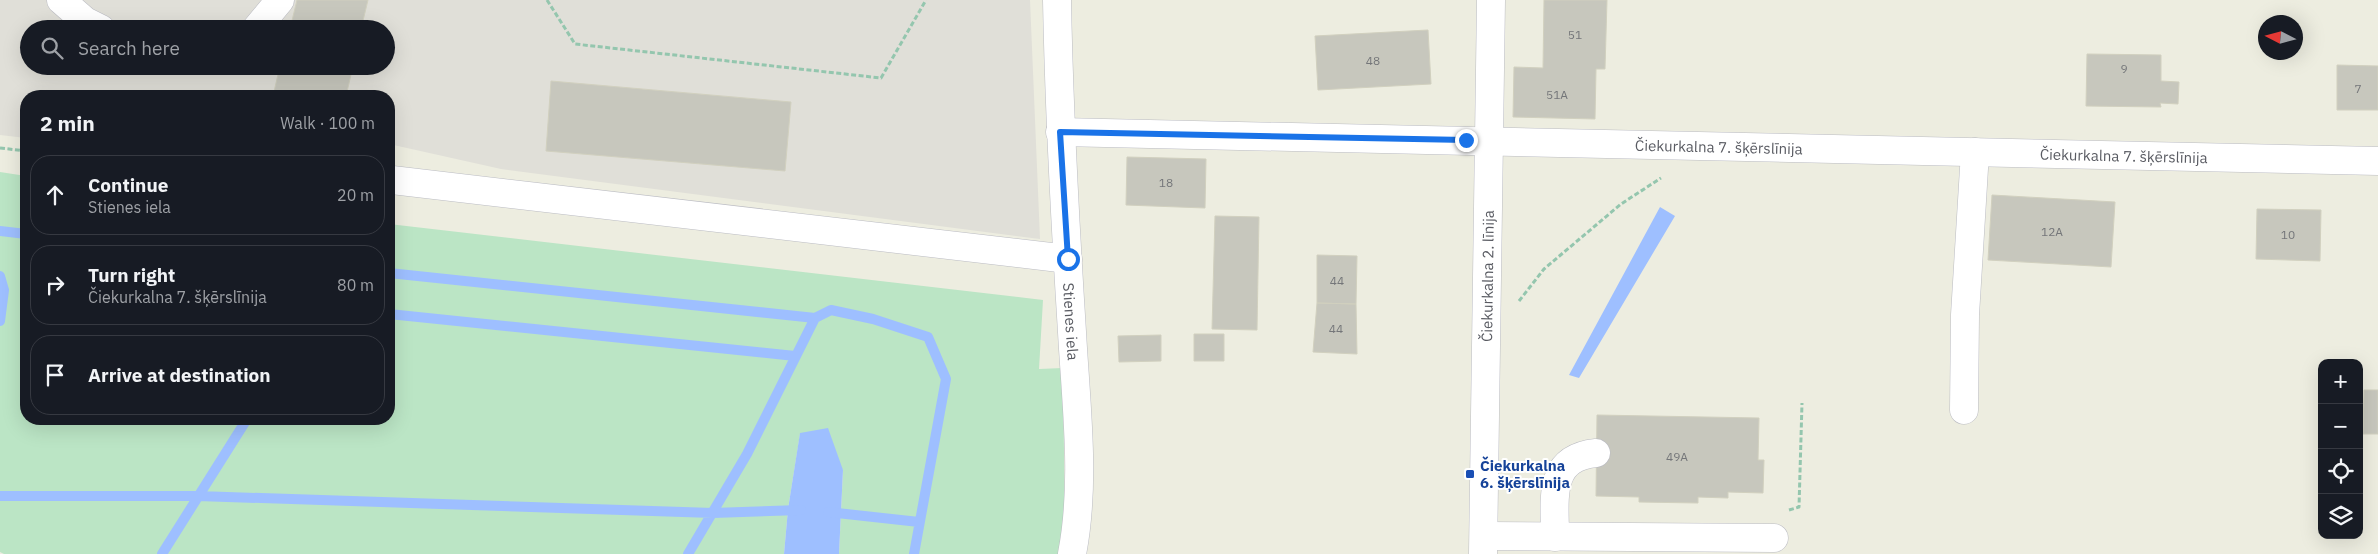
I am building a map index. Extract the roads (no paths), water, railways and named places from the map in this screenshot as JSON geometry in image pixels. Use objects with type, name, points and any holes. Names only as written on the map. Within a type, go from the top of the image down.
[{"type":"street","points":[[61,0],[84,20]]},
{"type":"street","points":[[263,20],[280,0]]},
{"type":"street","name":"Stienes iela","points":[[1057,0],[1060,132],[1077,423],[1079,519],[1072,554]]},
{"type":"street","name":"Čiekurkalna 2. līnija","points":[[1484,545],[1491,0]]},
{"type":"street","name":"Čiekurkalna 7. šķērslīnija","points":[[1060,132],[2378,161]]},
{"type":"street","points":[[1964,410],[1965,315],[1975,152]]},
{"type":"street","points":[[395,180],[1068,259]]},
{"type":"street","points":[[1555,537],[1554,492],[1559,475],[1565,466],[1574,459],[1596,453]]},
{"type":"street","points":[[1484,545],[1555,537],[1774,538]]},
{"type":"water","points":[[1660,207],[1675,216],[1579,378],[1569,375]]},
{"type":"water","points":[[828,428],[843,470],[839,554],[784,554],[788,509],[800,433]]},
{"type":"waterway","points":[[0,231],[20,233]]},
{"type":"waterway","points":[[395,274],[815,318],[831,310],[873,319],[928,337],[946,379],[914,554]]},
{"type":"waterway","points":[[0,276],[4,290],[0,321]]},
{"type":"waterway","points":[[395,315],[795,356]]},
{"type":"waterway","points":[[688,554],[747,454],[815,318]]},
{"type":"waterway","points":[[162,554],[243,425]]},
{"type":"waterway","points":[[0,496],[198,496],[713,513],[801,510]]},
{"type":"waterway","points":[[828,512],[919,522]]},
{"type":"place","name":"Čiekurkalna 6. šķērslīnija","points":[[1470,474]]}]
